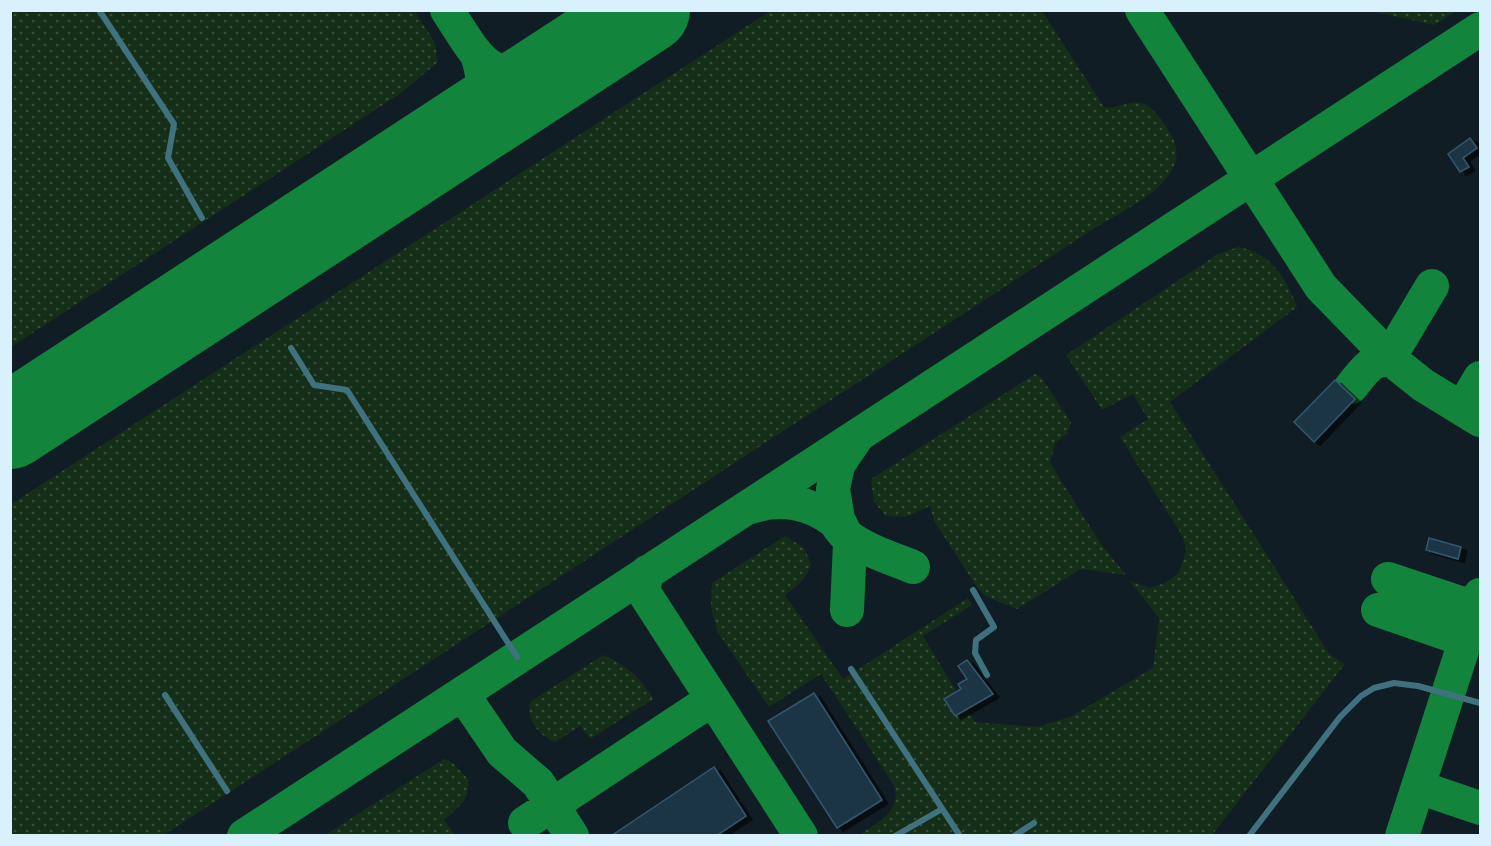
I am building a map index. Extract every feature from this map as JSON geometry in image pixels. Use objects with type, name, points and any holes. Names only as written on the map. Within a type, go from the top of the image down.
[{"type":"lane","points":[[99,10],[174,124],[168,158],[202,218]]},
{"type":"lane","points":[[291,348],[314,386],[347,390],[517,657]]},
{"type":"lane","points":[[973,590],[994,627],[976,640],[975,652],[987,675]]},
{"type":"lane","points":[[851,669],[960,836]]},
{"type":"lane","points":[[1249,836],[1340,717],[1361,696],[1374,688],[1394,683],[1418,686],[1480,703]]},
{"type":"lane","points":[[165,695],[227,791]]},
{"type":"lane","points":[[895,836],[942,808]]},
{"type":"lane","points":[[1014,836],[1034,823]]},
{"type":"green space","points":[[1457,10],[1434,25],[1370,11]]},
{"type":"green space","points":[[11,11],[415,11],[435,43],[438,62],[401,93],[11,347]]},
{"type":"green space","points":[[770,11],[1042,11],[1104,107],[1139,103],[1155,112],[1169,131],[1176,148],[1175,163],[1167,177],[1140,201],[1095,228],[164,835],[11,835],[10,505]]},
{"type":"green space","points":[[1238,247],[1259,254],[1275,268],[1288,286],[1297,307],[1170,402],[1330,655],[1345,664],[1212,835],[859,835],[880,821],[891,810],[896,796],[895,787],[821,674],[769,707],[717,631],[711,607],[712,583],[785,536],[804,548],[811,564],[809,570],[801,582],[785,595],[843,679],[968,598],[972,605],[923,636],[975,722],[1037,727],[1070,717],[1153,668],[1159,618],[1130,581],[1150,588],[1165,583],[1179,573],[1186,551],[1183,537],[1120,437],[1148,419],[1133,394],[1102,410],[1066,355],[1218,254]]},
{"type":"green space","points":[[1035,374],[1041,377],[1071,422],[1068,433],[1055,443],[1050,463],[1101,544],[1126,575],[1081,569],[1017,609],[985,596],[977,587],[934,521],[930,506],[906,517],[886,516],[874,502],[871,479]]},
{"type":"green space","points":[[603,655],[632,672],[653,699],[590,739],[580,726],[555,742],[544,736],[532,721],[530,702]]},
{"type":"green space","points":[[444,759],[452,762],[468,779],[465,798],[459,807],[444,820],[455,835],[325,835]]},
{"type":"building","points":[[1470,138],[1477,148],[1463,158],[1469,167],[1460,172],[1448,154]]},
{"type":"building","points":[[1335,380],[1355,399],[1314,442],[1294,422]]},
{"type":"building","points":[[1429,538],[1461,547],[1458,559],[1426,550]]},
{"type":"building","points":[[967,660],[993,694],[955,716],[944,699],[961,689],[958,684],[967,679],[958,666]]},
{"type":"building","points":[[814,693],[882,800],[837,828],[768,721]]},
{"type":"building","points":[[714,767],[746,816],[716,836],[611,836]]},
{"type":"taxiway","points":[[447,10],[467,42],[486,63],[497,70],[528,76],[550,74]]},
{"type":"taxiway","points":[[1142,10],[1321,287],[1393,361],[1423,385],[1480,420]]},
{"type":"taxiway","points":[[244,836],[1480,29]]},
{"type":"taxiway","points":[[465,129],[482,94],[482,76],[477,55]]},
{"type":"taxiway","points":[[1386,356],[1398,343],[1432,286]]},
{"type":"taxiway","points":[[1351,387],[1369,366],[1379,361],[1393,361],[1381,352]]},
{"type":"taxiway","points":[[1470,395],[1480,378]]},
{"type":"taxiway","points":[[847,610],[850,543],[838,519],[833,489],[838,465],[857,437]]},
{"type":"taxiway","points":[[751,507],[784,502],[815,509],[834,521],[844,534],[861,545],[913,567]]},
{"type":"taxiway","points":[[647,572],[643,591],[801,836]]},
{"type":"taxiway","points":[[1388,579],[1469,606],[1475,614]]},
{"type":"taxiway","points":[[1402,836],[1480,595]]},
{"type":"taxiway","points":[[1378,610],[1459,638],[1464,645]]},
{"type":"taxiway","points":[[451,701],[462,700],[470,705],[502,752],[538,783],[572,836]]},
{"type":"taxiway","points":[[525,823],[702,706],[714,707],[720,711]]},
{"type":"taxiway","points":[[1433,792],[1480,808]]},
{"type":"runway","points":[[10,426],[647,10]]}]
